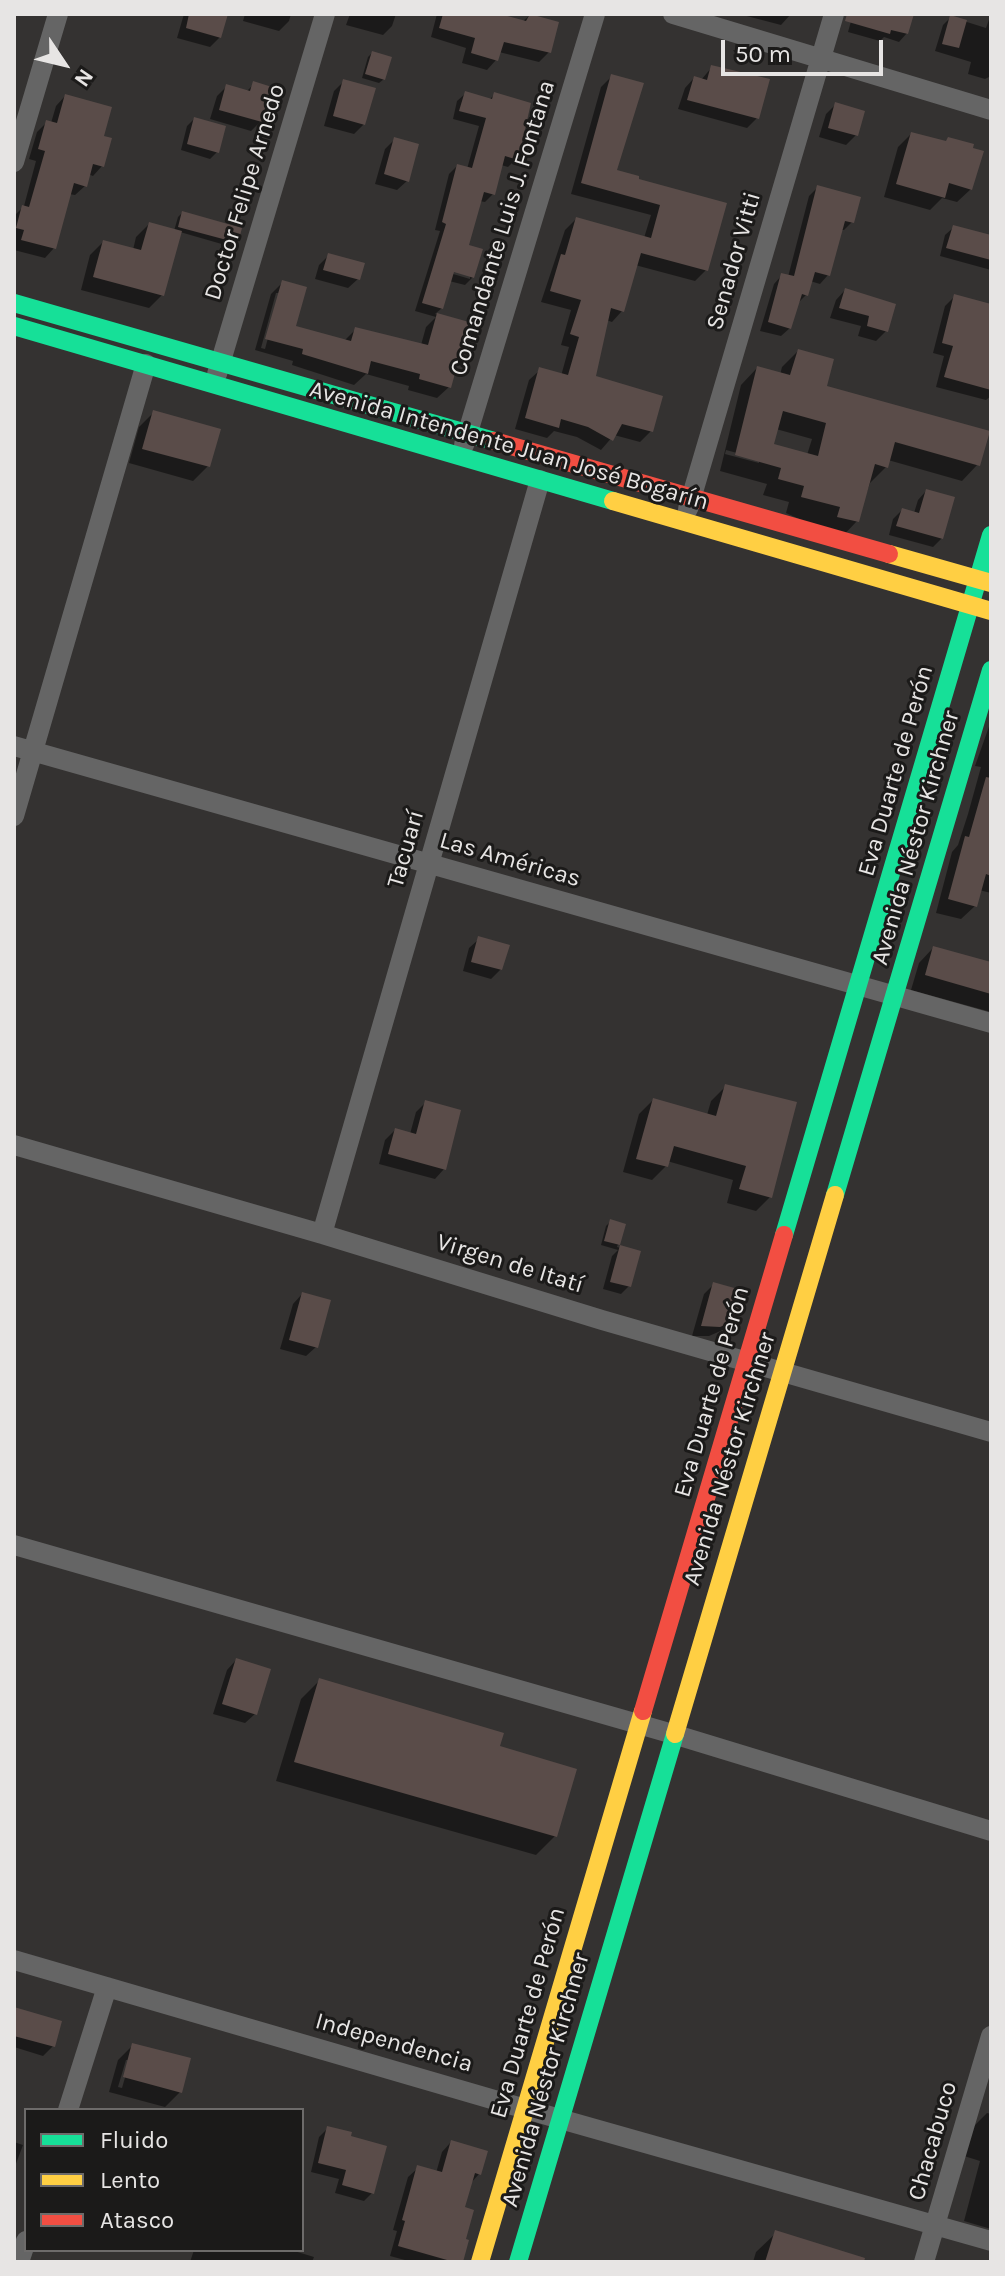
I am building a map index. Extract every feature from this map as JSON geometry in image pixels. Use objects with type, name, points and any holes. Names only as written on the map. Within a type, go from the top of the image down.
[{"type":"street","points":[[14,162],[58,14]]},
{"type":"street","name":"Doctor Felipe Arnedo","points":[[213,384],[325,14]]},
{"type":"street","name":"Comandante Luis J. Fontana","points":[[461,456],[595,14]]},
{"type":"street","points":[[673,14],[991,110]]},
{"type":"street","name":"Senador Vitti","points":[[685,522],[834,14]]},
{"type":"street","name":"Avenida Intendente Juan José Bogarín","points":[[14,303],[984,582]]},
{"type":"street","name":"Avenida Intendente Juan José Bogarín","points":[[14,326],[991,611]]},
{"type":"street","points":[[14,816],[23,749],[146,364]]},
{"type":"street","name":"Tacuarí","points":[[322,1234],[540,480]]},
{"type":"street","name":"Eva Duarte de Perón","points":[[480,2262],[970,605],[984,582],[991,535]]},
{"type":"street","name":"Avenida Néstor Kirchner","points":[[518,2262],[991,670]]},
{"type":"street","name":"Las Américas","points":[[23,749],[991,1023]]},
{"type":"street","name":"Virgen de Itatí","points":[[14,1145],[991,1432]]},
{"type":"street","points":[[14,1545],[639,1724],[991,1831]]},
{"type":"street","name":"Independencia","points":[[14,1960],[991,2241]]},
{"type":"street","points":[[69,2108],[107,1987]]},
{"type":"street","name":"Chacabuco","points":[[924,2262],[991,2036]]},
{"type":"building","points":[[189,14],[228,14],[221,38],[186,28]]},
{"type":"building","points":[[443,14],[500,14],[526,21],[530,14],[559,22],[551,53],[504,42],[498,61],[471,53],[475,38],[439,28]]},
{"type":"building","points":[[847,14],[914,14],[908,34],[891,30],[890,34],[845,21]]},
{"type":"building","points":[[950,15],[967,20],[959,48],[942,44]]},
{"type":"building","points":[[372,51],[392,57],[385,80],[365,74]]},
{"type":"building","points":[[711,65],[770,79],[759,119],[687,100],[694,76],[707,80]]},
{"type":"building","points":[[611,74],[644,83],[617,170],[727,203],[708,271],[641,253],[624,312],[611,308],[596,376],[663,396],[653,432],[622,424],[613,441],[588,427],[561,419],[559,428],[525,418],[539,367],[568,375],[579,337],[570,334],[581,300],[550,291],[576,217],[651,238],[660,205],[581,183]]},
{"type":"building","points":[[343,79],[376,88],[365,125],[333,116]]},
{"type":"building","points":[[253,81],[272,87],[262,122],[219,110],[226,84],[250,91]]},
{"type":"building","points":[[465,91],[492,99],[494,92],[531,103],[518,160],[505,156],[495,195],[484,192],[469,245],[483,249],[474,278],[454,272],[443,309],[422,303],[446,224],[442,222],[457,164],[472,168],[486,118],[459,111]]},
{"type":"building","points":[[65,94],[112,107],[104,136],[112,138],[104,167],[93,164],[87,187],[74,183],[56,249],[21,240],[24,230],[16,228],[22,205],[29,207],[45,151],[38,149],[46,120],[57,123]]},
{"type":"building","points":[[835,102],[865,111],[858,136],[828,128]]},
{"type":"building","points":[[194,117],[226,126],[219,153],[187,144]]},
{"type":"building","points":[[911,132],[946,141],[948,137],[974,144],[973,148],[984,151],[972,190],[949,183],[945,198],[896,184]]},
{"type":"building","points":[[394,137],[419,144],[409,182],[384,174]]},
{"type":"building","points":[[817,185],[861,197],[854,223],[845,221],[830,276],[815,272],[808,296],[802,294],[791,329],[768,322],[781,273],[794,276]]},
{"type":"building","points":[[182,211],[242,228],[238,243],[178,227]]},
{"type":"building","points":[[149,222],[182,231],[164,296],[93,277],[103,240],[141,250]]},
{"type":"building","points":[[953,225],[991,235],[991,260],[946,248]]},
{"type":"building","points":[[328,253],[365,263],[360,280],[323,270]]},
{"type":"building","points":[[282,280],[307,287],[296,326],[351,341],[355,327],[428,345],[437,313],[469,322],[451,388],[419,379],[420,374],[371,361],[368,374],[302,354],[303,349],[265,339]]},
{"type":"building","points":[[845,288],[896,304],[888,332],[867,326],[869,316],[839,308]]},
{"type":"building","points":[[954,294],[991,304],[991,390],[944,377],[953,346],[942,343]]},
{"type":"building","points":[[798,349],[834,359],[827,386],[990,431],[980,466],[895,442],[888,468],[875,464],[859,522],[837,517],[840,507],[801,497],[804,486],[778,479],[781,468],[735,455],[757,366],[790,375]],"holes":[[[783,411],[826,423],[818,456],[774,444]]]},
{"type":"building","points":[[153,410],[221,429],[210,467],[142,449]]},
{"type":"building","points":[[926,489],[955,497],[943,539],[896,526],[902,508],[919,513]]},
{"type":"building","points":[[986,777],[991,778],[991,876],[986,874],[977,907],[948,899],[965,836],[969,837]]},
{"type":"building","points":[[478,936],[510,945],[502,970],[471,962]]},
{"type":"building","points":[[933,946],[991,962],[991,994],[925,975]]},
{"type":"building","points":[[725,1084],[797,1102],[772,1198],[739,1189],[746,1166],[674,1146],[668,1167],[636,1159],[653,1098],[716,1116]]},
{"type":"building","points":[[425,1100],[461,1110],[446,1170],[388,1154],[395,1128],[416,1134]]},
{"type":"building","points":[[610,1219],[626,1224],[620,1245],[604,1241]]},
{"type":"building","points":[[620,1245],[641,1251],[631,1287],[610,1282]]},
{"type":"building","points":[[713,1282],[745,1291],[737,1320],[720,1327],[701,1326]]},
{"type":"building","points":[[302,1292],[331,1300],[318,1348],[289,1340]]},
{"type":"building","points":[[236,1658],[271,1669],[257,1715],[222,1704]]},
{"type":"building","points":[[319,1678],[504,1733],[500,1746],[577,1769],[557,1837],[294,1762]]},
{"type":"building","points":[[14,2007],[62,2021],[55,2047],[14,2036]]},
{"type":"building","points":[[132,2043],[191,2058],[182,2093],[123,2077]]},
{"type":"building","points":[[327,2126],[387,2146],[374,2194],[342,2185],[346,2170],[318,2163]]},
{"type":"building","points":[[451,2140],[488,2151],[481,2175],[475,2173],[465,2207],[474,2210],[463,2262],[398,2246],[417,2165],[442,2172]]},
{"type":"building","points":[[775,2230],[865,2258],[864,2262],[765,2262]]},
{"type":"traffic: fast","points":[[14,303],[494,441]]},
{"type":"traffic: fast","points":[[14,326],[613,501]]},
{"type":"traffic: fast","points":[[784,1235],[991,535]]},
{"type":"traffic: fast","points":[[835,1195],[991,670]]},
{"type":"traffic: fast","points":[[518,2262],[675,1734]]},
{"type":"traffic: slow","points":[[613,501],[991,611]]},
{"type":"traffic: slow","points":[[889,554],[991,583]]},
{"type":"traffic: slow","points":[[675,1734],[835,1195]]},
{"type":"traffic: slow","points":[[480,2262],[643,1711]]},
{"type":"traffic: jam","points":[[494,441],[889,554]]},
{"type":"traffic: jam","points":[[643,1711],[784,1235]]}]
